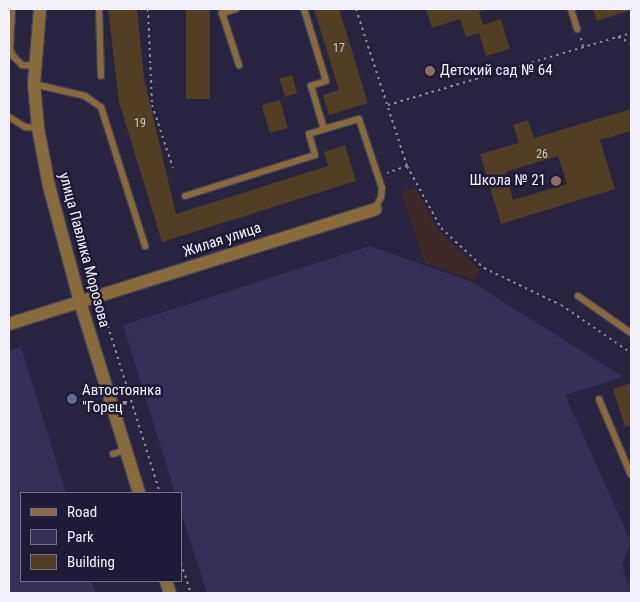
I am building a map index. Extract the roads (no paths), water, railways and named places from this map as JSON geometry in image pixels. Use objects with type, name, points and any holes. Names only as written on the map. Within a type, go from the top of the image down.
[{"type":"street","name":"улица Павлика Морозова","points":[[40,9],[34,84],[38,128],[119,452],[139,492]]},
{"type":"street","name":"Жилая улица","points":[[9,324],[375,209]]},
{"type":"lane","points":[[12,9],[10,48],[13,56],[22,65],[35,66]]},
{"type":"lane","points":[[100,9],[100,76]]},
{"type":"lane","points":[[236,9],[222,13],[239,66]]},
{"type":"lane","points":[[304,9],[326,81],[311,86],[324,129]]},
{"type":"lane","points":[[571,9],[577,29]]},
{"type":"lane","points":[[34,84],[85,96],[101,107],[146,246]]},
{"type":"lane","points":[[9,117],[25,127],[38,128]]},
{"type":"lane","points":[[186,196],[315,155],[309,134],[359,118],[382,194],[375,209]]},
{"type":"lane","points":[[578,296],[631,333]]},
{"type":"lane","points":[[599,399],[631,475]]},
{"type":"place","name":"Детский сад № 64","points":[[430,71]]},
{"type":"place","name":"Школа № 21","points":[[556,181]]},
{"type":"place","name":"Автостоянка \"Горец\"","points":[[72,399]]}]
